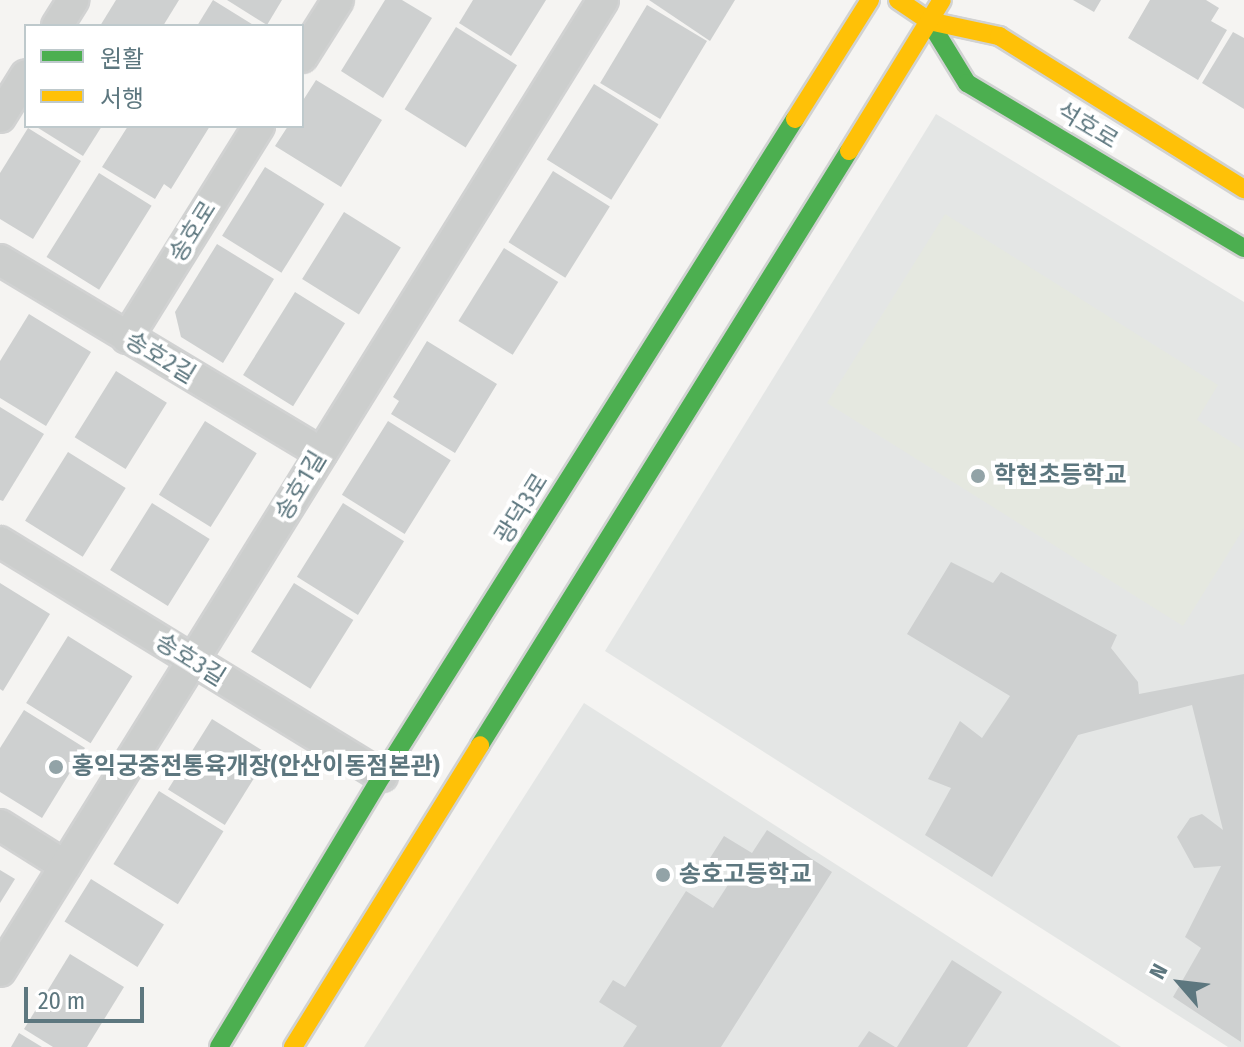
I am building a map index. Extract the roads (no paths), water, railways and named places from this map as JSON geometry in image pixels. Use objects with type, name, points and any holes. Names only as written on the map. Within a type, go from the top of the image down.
[{"type":"main road","name":"광덕3로","points":[[219,1047],[382,776],[870,0]]},
{"type":"main road","name":"석호로","points":[[898,0],[929,21],[999,36],[1244,189]]},
{"type":"main road","points":[[293,1047],[942,0]]},
{"type":"main road","name":"석호로","points":[[929,21],[967,83],[1244,248]]},
{"type":"street","points":[[58,24],[73,0]]},
{"type":"street","points":[[304,54],[338,0]]},
{"type":"street","name":"송호1길","points":[[0,971],[603,0]]},
{"type":"street","points":[[0,117],[24,78]]},
{"type":"street","name":"송호로","points":[[127,338],[258,128]]},
{"type":"street","name":"송호2길","points":[[0,260],[321,453]]},
{"type":"street","name":"송호3길","points":[[0,542],[382,776]]},
{"type":"street","points":[[0,825],[65,866]]},
{"type":"place","name":"학현초등학교","points":[[978,476]]},
{"type":"place","name":"홍익궁중전통육개장(안산이동점본관)","points":[[56,767]]},
{"type":"place","name":"송호고등학교","points":[[663,875]]}]
